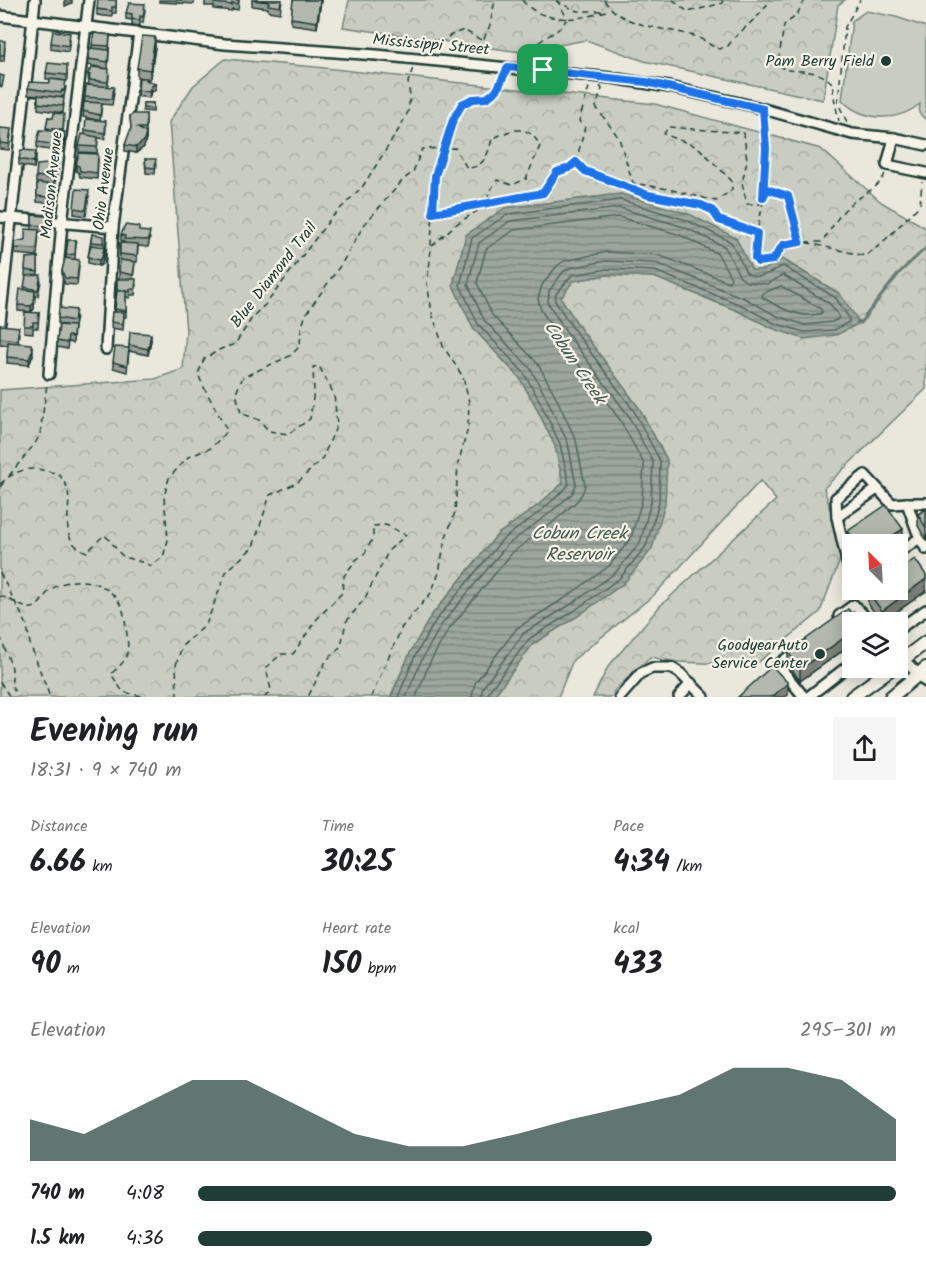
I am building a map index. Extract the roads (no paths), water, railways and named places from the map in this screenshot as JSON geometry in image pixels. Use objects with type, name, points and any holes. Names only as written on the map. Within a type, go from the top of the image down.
[{"type":"main road","points":[[908,653],[926,642]]},
{"type":"main road","points":[[891,697],[923,675]]},
{"type":"main road","points":[[852,697],[878,678]]},
{"type":"street","points":[[0,322],[35,0]]},
{"type":"street","name":"Madison Avenue","points":[[49,374],[62,223],[89,0]]},
{"type":"street","name":"Mississippi Street","points":[[0,16],[225,44],[523,68],[646,82],[763,109],[852,134],[894,138],[926,146]]},
{"type":"street","name":"Ohio Avenue","points":[[106,349],[113,227],[138,33]]},
{"type":"street","points":[[894,138],[887,165],[925,173]]},
{"type":"street","points":[[0,217],[113,227]]},
{"type":"street","points":[[842,538],[837,518],[836,498],[865,475],[877,489],[888,508],[907,503],[926,502]]},
{"type":"street","points":[[837,518],[877,489]]},
{"type":"street","points":[[907,503],[926,549]]},
{"type":"street","points":[[908,546],[920,538]]},
{"type":"street","points":[[854,600],[854,604],[861,612]]},
{"type":"street","points":[[829,625],[854,604]]},
{"type":"street","points":[[908,622],[926,610]]},
{"type":"street","points":[[803,645],[778,665],[806,697],[842,670]]},
{"type":"street","points":[[908,664],[923,675]]},
{"type":"street","points":[[620,697],[640,674],[652,668],[672,668],[704,697]]},
{"type":"street","points":[[679,697],[691,683]]},
{"type":"water","name":"Cobun Creek Reservoir","points":[[621,194],[689,214],[736,238],[752,270],[764,270],[782,259],[840,294],[860,323],[836,335],[804,339],[772,328],[738,311],[654,277],[607,275],[573,281],[561,298],[580,328],[639,408],[667,460],[665,504],[652,549],[624,583],[533,644],[493,697],[391,697],[410,653],[431,616],[497,535],[537,506],[563,483],[555,446],[534,403],[519,377],[473,328],[453,285],[466,235],[505,208]]},
{"type":"waterway","name":"Cobun Creek","points":[[857,322],[860,323],[900,272],[926,248]]},
{"type":"place","name":"Pam Berry Field","points":[[886,61]]},
{"type":"place","name":"GoodyearAuto Service Center","points":[[820,654]]}]
